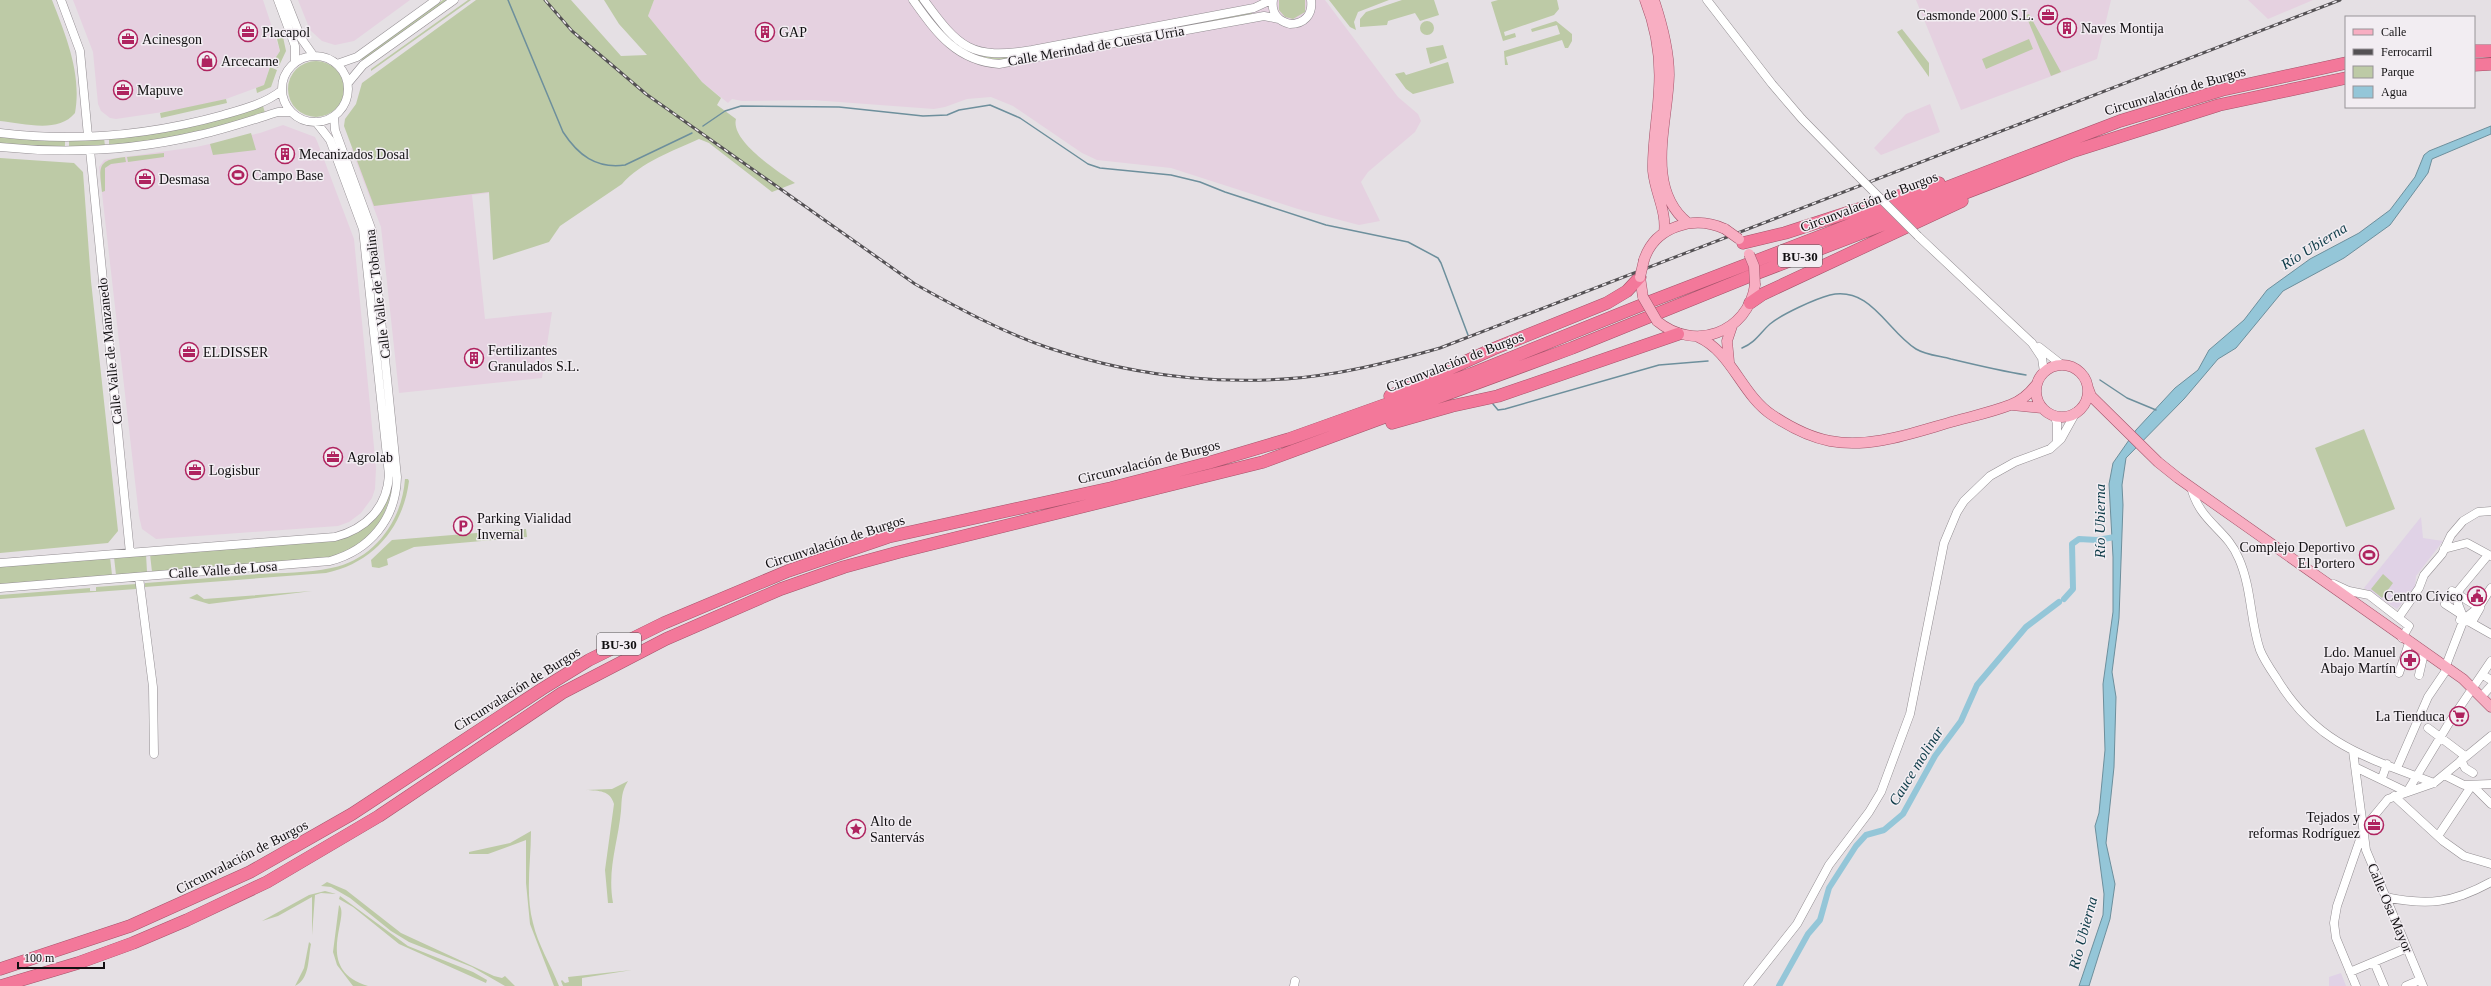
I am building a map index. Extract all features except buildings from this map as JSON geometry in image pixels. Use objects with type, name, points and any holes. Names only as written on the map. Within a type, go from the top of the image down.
[{"type":"highway","points":[[2475,51],[2491,51]]},
{"type":"highway","name":"Circunvalación de Burgos","points":[[0,970],[76,946],[144,921],[217,888],[295,848],[358,810],[518,704],[589,660],[624,642],[706,605],[788,571],[888,537],[1110,488],[1208,463],[1289,439],[1470,374],[1649,302],[2120,121],[2222,90],[2345,63]]},
{"type":"highway","points":[[2475,64],[2491,64]]},
{"type":"highway","name":"Circunvalación de Burgos","points":[[1,986],[92,958],[214,908],[279,876],[348,835],[562,692],[666,639],[767,595],[844,567],[892,554],[1263,462],[1572,348],[1750,276],[2047,161],[2162,121],[2219,105],[2345,78]]},
{"type":"highway","points":[[1741,241],[1780,234],[2012,157],[2049,148]]},
{"type":"highway","points":[[1750,303],[1763,294],[2047,161]]},
{"type":"highway","points":[[1289,439],[1493,349],[1607,303],[1627,291],[1640,277]]},
{"type":"highway","points":[[1263,462],[1452,406],[1498,396],[1678,334]]},
{"type":"highway","points":[[20,986],[116,953],[214,908]]},
{"type":"highway","points":[[0,965],[144,921]]},
{"type":"main road","points":[[1645,0],[1655,35],[1659,65],[1653,165],[1655,186],[1664,214],[1664,233]]},
{"type":"main road","points":[[1654,0],[1663,30],[1668,66],[1662,159],[1664,184],[1670,205],[1677,215],[1688,224]]},
{"type":"main road","points":[[1706,222],[1725,229],[1741,241],[1749,254],[1755,272],[1755,285],[1750,303],[1740,319],[1732,326],[1716,334],[1698,337],[1678,334],[1657,321],[1643,297],[1640,277],[1644,260],[1650,247],[1664,233],[1674,227],[1688,224],[1706,222]]},
{"type":"main road","points":[[1729,366],[1727,341],[1732,326]]},
{"type":"main road","points":[[1698,337],[1716,347],[1756,401],[1770,414],[1792,428],[1830,441],[1870,442],[1900,436],[2010,405],[2028,395],[2036,386],[2044,372],[2062,365],[2078,371],[2086,382],[2091,396],[2145,449],[2190,487],[2473,687],[2491,707]]},
{"type":"main road","points":[[2036,386],[2038,401],[2042,408]]},
{"type":"main road","points":[[2078,411],[2086,401],[2088,388]]},
{"type":"main road","points":[[2010,405],[2042,408],[2061,417],[2078,411],[2095,408],[2106,411]]},
{"type":"street","points":[[61,0],[80,51],[88,136]]},
{"type":"street","points":[[278,0],[295,46],[295,62]]},
{"type":"street","points":[[286,0],[301,38],[313,55]]},
{"type":"street","points":[[338,64],[357,57],[436,0]]},
{"type":"street","points":[[348,83],[363,65],[454,0]]},
{"type":"street","name":"Calle Merindad de Cuesta Urria","points":[[913,0],[937,33],[951,46],[972,58],[999,64],[1264,16],[1279,19],[1290,24],[1302,22],[1310,13],[1311,0]]},
{"type":"street","name":"Calle Merindad de Cuesta Urria","points":[[924,0],[954,38],[972,49],[996,54],[1032,50],[1246,10],[1262,6],[1272,0]]},
{"type":"street","points":[[1272,0],[1273,11],[1279,19]]},
{"type":"street","points":[[1706,0],[1777,90],[1855,173],[1918,236],[2032,343],[2062,365]]},
{"type":"street","points":[[313,55],[328,58],[338,64],[343,69],[348,83],[346,101],[334,117],[316,122],[307,121],[291,112],[283,99],[282,91],[286,73],[295,62],[313,55]]},
{"type":"street","points":[[0,133],[39,136],[88,136],[139,132],[194,122],[263,102],[282,91]]},
{"type":"street","points":[[0,147],[90,150],[166,142],[224,129],[278,112],[291,112]]},
{"type":"street","name":"Calle Valle de Tobalina","points":[[334,117],[335,130],[372,231],[393,476]]},
{"type":"street","name":"Calle Valle de Tobalina","points":[[316,122],[330,140],[363,229],[393,476]]},
{"type":"street","name":"Calle Valle de Manzanedo","points":[[90,150],[130,553]]},
{"type":"street","points":[[2032,343],[2042,358],[2044,372]]},
{"type":"street","points":[[1748,986],[1797,924],[1829,865],[1869,812],[1881,792],[1910,714],[1944,543],[1957,512],[1975,490],[1990,476],[2015,462],[2045,452],[2058,441],[2078,411]]},
{"type":"street","points":[[2054,415],[2058,441]]},
{"type":"street","name":"Calle Valle de Losa","points":[[0,563],[335,537],[347,534],[368,522],[379,509],[393,476]]},
{"type":"street","name":"Calle Valle de Losa","points":[[0,588],[322,562],[337,559],[365,544],[381,528],[393,503],[393,476]]},
{"type":"street","points":[[2190,487],[2194,500],[2203,516],[2230,544],[2238,557],[2246,576],[2258,642],[2266,661],[2290,700],[2307,720],[2350,749],[2434,783]]},
{"type":"street","points":[[2399,617],[2419,588],[2424,575],[2444,549],[2451,535],[2463,521],[2478,512],[2490,511]]},
{"type":"street","points":[[2444,549],[2467,543],[2490,555],[2462,586],[2458,600]]},
{"type":"street","points":[[139,576],[153,687],[154,754]]},
{"type":"street","points":[[2315,576],[2349,591],[2369,595],[2409,626],[2399,673]]},
{"type":"street","points":[[2397,768],[2428,697],[2446,668],[2465,621],[2479,607],[2491,588]]},
{"type":"street","points":[[2446,602],[2452,591],[2458,600],[2465,621]]},
{"type":"street","points":[[2446,602],[2458,600],[2479,607]]},
{"type":"street","points":[[2446,602],[2462,615],[2460,620],[2491,634]]},
{"type":"street","points":[[2419,675],[2424,653]]},
{"type":"street","points":[[2407,792],[2491,661]]},
{"type":"street","points":[[2483,674],[2491,680]]},
{"type":"street","points":[[2482,696],[2491,686]]},
{"type":"street","points":[[2428,728],[2441,737],[2463,758],[2465,768],[2473,773]]},
{"type":"street","points":[[2356,986],[2336,938],[2334,923],[2337,906],[2364,828],[2394,796],[2434,783],[2491,736]]},
{"type":"street","name":"Calle Osa Mayor","points":[[2350,749],[2357,768],[2366,850],[2422,983]]},
{"type":"street","points":[[2382,778],[2387,764]]},
{"type":"street","points":[[2357,768],[2407,792]]},
{"type":"street","points":[[2444,775],[2464,785],[2491,784]]},
{"type":"street","points":[[2472,785],[2491,804]]},
{"type":"street","points":[[2438,836],[2472,785]]},
{"type":"street","points":[[2394,796],[2438,836],[2464,856],[2491,864]]},
{"type":"street","points":[[2385,897],[2419,902],[2438,902],[2456,898],[2491,882]]},
{"type":"street","points":[[2350,972],[2407,948]]},
{"type":"street","points":[[2374,962],[2384,986]]},
{"type":"street","points":[[2406,986],[2422,983]]},
{"type":"shaded area","points":[[73,0],[263,0],[280,51],[270,66],[264,85],[226,99],[183,109],[116,119],[110,118],[101,111],[98,104],[93,52]]},
{"type":"shaded area","points":[[298,0],[410,0],[354,41],[335,45],[322,41],[310,30]]},
{"type":"shaded area","points":[[654,0],[1325,0],[1398,97],[1418,114],[1421,121],[1415,132],[1368,172],[1361,182],[1380,221],[1359,225],[1298,209],[1171,168],[1097,160],[1082,153],[1013,106],[991,97],[967,99],[945,107],[934,109],[812,100],[742,101],[732,99],[728,103],[702,82],[648,16]]},
{"type":"shaded area","points":[[1916,0],[2111,0],[2097,59],[1961,110]]},
{"type":"shaded area","points":[[2248,0],[2313,0],[2268,19]]},
{"type":"shaded area","points":[[1930,104],[1940,132],[1881,155],[1874,148],[1906,114]]},
{"type":"shaded area","points":[[283,125],[315,137],[354,239],[376,468],[375,489],[372,498],[361,513],[349,522],[338,526],[156,539],[142,529],[139,516],[99,167],[104,160],[196,147],[260,133]]},
{"type":"shaded area","points":[[351,148],[550,186],[472,195],[485,319],[552,312],[542,378],[399,393],[381,227]]},
{"type":"shaded area","points":[[2421,517],[2423,538],[2443,541],[2416,576],[2415,587],[2397,609],[2364,588]]},
{"type":"shaded area","points":[[2341,973],[2346,986],[2329,986],[2329,977]]},
{"type":"green space","points":[[0,0],[52,0],[71,55],[76,84],[77,98],[75,113],[68,119],[59,123],[40,126],[0,121]]},
{"type":"green space","points":[[443,0],[449,0],[363,61],[361,59]]},
{"type":"green space","points":[[468,0],[471,0],[371,71],[371,69]]},
{"type":"green space","points":[[476,0],[571,0],[621,56],[647,55],[619,24],[604,0],[654,0],[648,16],[702,82],[721,98],[717,105],[736,119],[736,128],[740,137],[757,155],[795,183],[772,192],[709,143],[699,139],[638,169],[622,184],[560,226],[549,242],[493,260],[489,192],[374,206],[344,126],[345,119],[356,104],[362,83]]},
{"type":"green space","points":[[917,0],[920,0],[944,31],[953,39],[974,52],[999,58],[1252,12],[1252,14],[1013,59],[996,59],[981,57],[968,52],[957,44],[936,25]]},
{"type":"green space","points":[[1279,0],[1305,0],[1305,12],[1293,19],[1285,17],[1279,10]]},
{"type":"green space","points":[[1329,0],[1389,0],[1358,12],[1354,22],[1356,30],[1350,27]]},
{"type":"green space","points":[[1402,0],[1434,0],[1439,15],[1420,21],[1415,13],[1388,21],[1387,25],[1360,27],[1360,19],[1366,12]]},
{"type":"green space","points":[[1498,0],[1557,0],[1559,9],[1554,15],[1504,32],[1505,36],[1515,33],[1516,37],[1503,41],[1491,2]]},
{"type":"green space","points":[[2029,14],[2061,72],[2051,76],[2027,18],[2026,15]]},
{"type":"green space","points":[[1424,21],[1430,21],[1434,25],[1434,31],[1430,35],[1424,35],[1420,31],[1420,25]]},
{"type":"green space","points":[[1556,21],[1572,34],[1572,41],[1568,48],[1565,48],[1562,40],[1506,57],[1508,65],[1505,65],[1504,51],[1560,34],[1557,25],[1532,32],[1531,29]]},
{"type":"green space","points":[[1902,29],[1929,63],[1929,77],[1897,32]]},
{"type":"green space","points":[[283,37],[286,51],[278,68],[271,65],[280,51],[277,39]]},
{"type":"green space","points":[[2029,39],[2033,49],[1986,69],[1982,59]]},
{"type":"green space","points":[[1443,45],[1447,58],[1430,64],[1426,48]]},
{"type":"green space","points":[[316,61],[327,63],[336,69],[342,78],[344,89],[342,100],[336,109],[327,115],[316,117],[305,115],[296,109],[290,100],[288,89],[290,78],[296,69],[305,63]]},
{"type":"green space","points":[[1448,62],[1454,83],[1413,94],[1406,89],[1395,74],[1404,72],[1406,75]]},
{"type":"green space","points":[[270,67],[277,70],[271,87],[257,93],[256,88],[264,85]]},
{"type":"green space","points":[[226,99],[227,103],[161,118],[160,113]]},
{"type":"green space","points":[[263,106],[265,113],[226,124],[168,137],[109,146],[109,138]]},
{"type":"green space","points":[[251,133],[256,150],[213,155],[210,144]]},
{"type":"green space","points":[[0,136],[65,140],[65,147],[0,144]]},
{"type":"green space","points":[[104,138],[105,146],[69,147],[69,139]]},
{"type":"green space","points":[[335,140],[369,231],[394,479],[383,516],[372,532],[357,546],[335,556],[322,559],[152,572],[150,554],[343,538],[388,498],[367,230],[334,141]]},
{"type":"green space","points":[[164,153],[164,157],[128,162],[127,157]]},
{"type":"green space","points":[[125,157],[126,162],[111,164],[105,168],[105,191],[102,192],[100,176],[102,166],[109,160]]},
{"type":"green space","points":[[0,158],[74,163],[83,172],[91,281],[118,531],[108,543],[0,553]]},
{"type":"green space","points":[[2364,429],[2395,509],[2346,527],[2315,448]]},
{"type":"green space","points":[[405,479],[408,479],[409,481],[406,498],[400,514],[383,541],[358,561],[343,568],[326,573],[145,587],[145,583],[304,572],[322,570],[346,564],[360,557],[373,547],[392,524],[403,495]]},
{"type":"green space","points":[[526,529],[527,537],[414,547],[387,559],[388,565],[379,568],[372,567],[371,560],[392,540]]},
{"type":"green space","points":[[146,554],[147,572],[116,575],[114,557]]},
{"type":"green space","points":[[110,557],[112,575],[0,584],[0,566]]},
{"type":"green space","points":[[2383,574],[2393,583],[2382,598],[2371,589]]},
{"type":"green space","points":[[136,584],[136,589],[0,599],[0,595],[90,588],[90,591],[96,591],[96,587]]},
{"type":"green space","points":[[312,591],[209,604],[189,598],[197,594],[204,599]]},
{"type":"green space","points":[[628,781],[622,796],[620,823],[612,867],[611,891],[613,903],[608,903],[605,870],[614,804],[610,796],[603,792],[586,790],[612,789]]},
{"type":"green space","points":[[531,831],[529,900],[531,912],[538,939],[559,986],[554,986],[530,924],[526,883],[526,840],[488,854],[469,854],[469,852],[510,843]]},
{"type":"green space","points":[[327,882],[346,890],[401,933],[494,976],[502,978],[505,976],[515,986],[505,986],[472,967],[409,942],[391,931],[350,898],[331,887],[321,886]]},
{"type":"green space","points":[[325,891],[336,894],[321,893],[315,895],[312,935],[312,897],[278,916],[262,921],[309,895]]},
{"type":"green space","points":[[340,896],[408,946],[473,972],[487,980],[486,983],[399,944],[353,907],[339,899]]},
{"type":"green space","points":[[339,905],[341,920],[337,943],[337,956],[342,968],[351,978],[368,986],[353,986],[337,965],[333,952]]},
{"type":"green space","points":[[309,942],[311,944],[308,968],[300,983],[295,986],[304,968]]},
{"type":"green space","points":[[632,970],[582,978],[582,986],[563,986],[561,981],[562,980],[565,983],[569,982],[568,977]]},
{"type":"water","points":[[2491,126],[2491,134],[2432,159],[2428,173],[2390,225],[2344,258],[2283,291],[2236,348],[2218,359],[2184,399],[2126,458],[2122,485],[2123,505],[2119,618],[2112,672],[2116,697],[2114,767],[2106,843],[2115,884],[2110,919],[2089,986],[2079,986],[2103,915],[2104,894],[2095,826],[2099,813],[2105,750],[2103,684],[2113,612],[2113,557],[2109,484],[2113,463],[2136,430],[2175,388],[2198,370],[2209,350],[2244,320],[2267,290],[2310,259],[2359,233],[2390,210],[2415,177],[2424,155],[2429,151]]},
{"type":"waterway","points":[[508,0],[563,132],[582,154],[589,159],[605,165],[625,165],[692,133]]},
{"type":"waterway","points":[[703,126],[725,111],[741,106],[839,107],[923,116],[947,115],[959,110],[990,105],[1020,118],[1088,164],[1100,168],[1171,175],[1200,182],[1225,192],[1326,225],[1408,242],[1438,258],[1468,335]]},
{"type":"waterway","points":[[1742,348],[1754,341],[1775,320],[1790,311],[1830,295],[1844,294],[1857,297],[1868,303],[1896,332],[1920,351],[1979,366],[2026,375]]},
{"type":"waterway","points":[[1493,404],[1498,410],[1505,409],[1659,365],[1708,361]]},
{"type":"waterway","points":[[2100,380],[2127,398],[2156,410]]},
{"type":"waterway","name":"Cauce molinar","points":[[2064,599],[2073,589],[2072,544],[2079,539],[2097,540],[2115,537]]},
{"type":"waterway","name":"Cauce molinar","points":[[1779,986],[1808,934],[1820,920],[1829,888],[1856,846],[1866,835],[1884,830],[1903,814],[1935,756],[1961,721],[1977,685],[2026,627],[2059,602]]},
{"type":"railway","points":[[545,0],[572,31],[646,94],[915,284],[997,327],[1049,348],[1118,367],[1190,378],[1226,380],[1299,378],[1335,373],[1388,362],[1440,348],[2340,0]]},
{"type":"place","name":"Casmonde 2000 S.L.","points":[[2048,15]]},
{"type":"place","name":"Naves Montija","points":[[2067,28]]},
{"type":"place","name":"Placapol","points":[[248,32]]},
{"type":"place","name":"GAP","points":[[765,32]]},
{"type":"place","name":"Acinesgon","points":[[128,39]]},
{"type":"place","name":"Arcecarne","points":[[207,61]]},
{"type":"place","name":"Mapuve","points":[[123,90]]},
{"type":"place","name":"Mecanizados Dosal","points":[[285,154]]},
{"type":"place","name":"Campo Base","points":[[238,175]]},
{"type":"place","name":"Desmasa","points":[[145,179]]},
{"type":"place","name":"ELDISSER","points":[[189,352]]},
{"type":"place","name":"Fertilizantes Granulados S.L.","points":[[474,358]]},
{"type":"place","name":"Agrolab","points":[[333,457]]},
{"type":"place","name":"Logisbur","points":[[195,470]]},
{"type":"place","name":"Parking Vialidad Invernal","points":[[463,526]]},
{"type":"place","name":"Complejo Deportivo El Portero","points":[[2369,555]]},
{"type":"place","name":"Centro Cívico","points":[[2477,596]]},
{"type":"place","name":"Ldo. Manuel Abajo Martín","points":[[2410,660]]},
{"type":"place","name":"La Tienduca","points":[[2459,716]]},
{"type":"place","name":"Tejados y reformas Rodríguez","points":[[2374,825]]},
{"type":"place","name":"Alto de Santervás","points":[[856,829]]},
{"type":"water label","name":"Río Ubierna","points":[[2314,246]]},
{"type":"water label","name":"Río Ubierna","points":[[2100,521]]},
{"type":"water label","name":"Río Ubierna","points":[[2083,933]]}]
